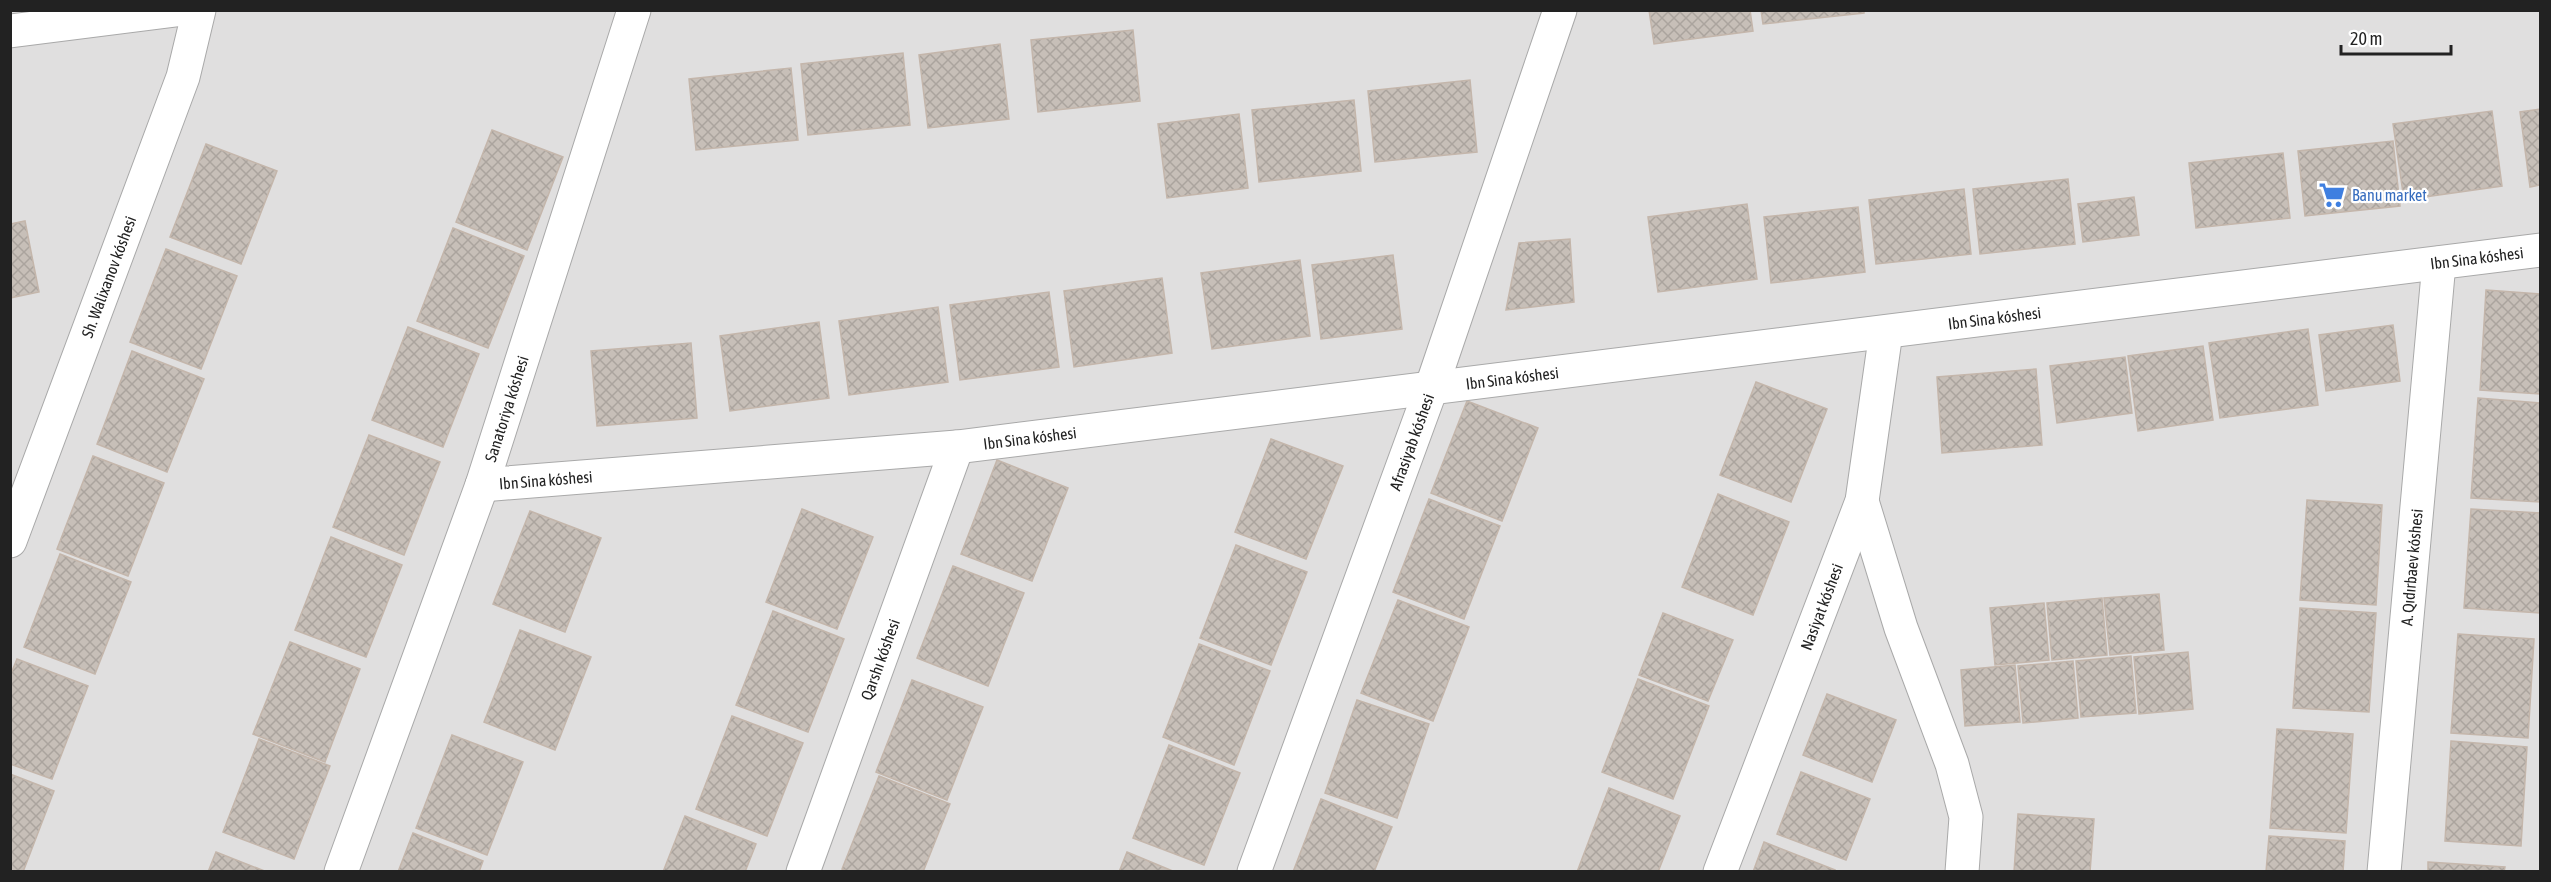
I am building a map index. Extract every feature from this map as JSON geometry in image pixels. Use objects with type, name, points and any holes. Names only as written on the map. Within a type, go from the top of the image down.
[{"type":"street","points":[[28,24],[176,10]]},
{"type":"street","name":"Sh. Walixanov kóshesi","points":[[10,541],[183,77],[199,10]]},
{"type":"street","name":"Sanatoriya kóshesi","points":[[341,872],[482,485],[634,10]]},
{"type":"street","name":"Afrasiyab kóshesi","points":[[1254,872],[1432,386],[1560,10]]},
{"type":"street","name":"Ibn Sina kóshesi","points":[[482,485],[957,447],[1432,386],[2541,250]]},
{"type":"street","name":"A. Qıdırbaev kóshesi","points":[[2384,872],[2439,263]]},
{"type":"street","name":"Nasiyat kóshesi","points":[[1720,872],[1862,501],[1886,332]]},
{"type":"street","name":"Qarshı kóshesi","points":[[803,872],[957,447]]},
{"type":"street","points":[[1862,501],[1901,628],[1952,764],[1966,816],[1962,872]]},
{"type":"shaded area","points":[[10,11],[2540,11],[2540,871],[11,871]]},
{"type":"building","points":[[1649,10],[1750,10],[1753,31],[1654,44]]},
{"type":"building","points":[[1761,10],[1864,10],[1864,13],[1763,24]]},
{"type":"building","points":[[1133,30],[1140,101],[1038,112],[1031,40]]},
{"type":"building","points":[[1000,44],[1009,119],[928,128],[919,55]]},
{"type":"building","points":[[903,53],[910,125],[808,135],[801,64]]},
{"type":"building","points":[[791,68],[798,140],[696,150],[689,79]]},
{"type":"building","points":[[1470,80],[1477,152],[1375,162],[1368,91]]},
{"type":"building","points":[[1354,100],[1361,171],[1259,182],[1252,110]]},
{"type":"building","points":[[2540,109],[2540,185],[2530,187],[2520,112]]},
{"type":"building","points":[[2492,111],[2502,186],[2404,200],[2393,124]]},
{"type":"building","points":[[1239,114],[1248,188],[1167,198],[1158,124]]},
{"type":"building","points":[[492,130],[563,157],[527,250],[456,222]]},
{"type":"building","points":[[2393,141],[2400,206],[2305,216],[2298,151]]},
{"type":"building","points":[[206,144],[277,171],[241,264],[170,237]]},
{"type":"building","points":[[2283,153],[2290,218],[2196,228],[2189,163]]},
{"type":"building","points":[[2068,179],[2075,244],[1980,254],[1973,189]]},
{"type":"building","points":[[1964,189],[1971,254],[1876,264],[1869,200]]},
{"type":"building","points":[[2134,197],[2139,235],[2083,242],[2078,204]]},
{"type":"building","points":[[1747,204],[1757,279],[1658,292],[1648,217]]},
{"type":"building","points":[[1858,207],[1865,272],[1771,283],[1764,217]]},
{"type":"building","points":[[25,221],[39,292],[10,298],[10,224]]},
{"type":"building","points":[[453,228],[524,256],[488,348],[417,321]]},
{"type":"building","points":[[1570,239],[1574,302],[1506,310],[1519,243]]},
{"type":"building","points":[[166,249],[237,276],[201,369],[130,342]]},
{"type":"building","points":[[1393,255],[1402,329],[1321,339],[1312,265]]},
{"type":"building","points":[[1300,260],[1310,336],[1212,349],[1201,273]]},
{"type":"building","points":[[1162,278],[1172,353],[1074,367],[1064,291]]},
{"type":"building","points":[[2486,290],[2540,294],[2540,394],[2480,390]]},
{"type":"building","points":[[1049,292],[1059,367],[960,380],[950,305]]},
{"type":"building","points":[[938,307],[948,382],[849,395],[839,321]]},
{"type":"building","points":[[819,322],[829,398],[730,411],[720,336]]},
{"type":"building","points":[[2393,325],[2400,381],[2326,391],[2319,335]]},
{"type":"building","points":[[408,327],[479,354],[443,447],[372,420]]},
{"type":"building","points":[[2308,329],[2318,405],[2220,418],[2209,343]]},
{"type":"building","points":[[691,343],[697,418],[597,426],[591,351]]},
{"type":"building","points":[[2203,346],[2213,420],[2138,431],[2128,356]]},
{"type":"building","points":[[132,351],[204,379],[167,472],[97,444]]},
{"type":"building","points":[[2125,357],[2132,413],[2057,423],[2050,366]]},
{"type":"building","points":[[2036,369],[2042,445],[1942,453],[1937,377]]},
{"type":"building","points":[[1756,382],[1827,409],[1791,502],[1720,475]]},
{"type":"building","points":[[2478,398],[2540,403],[2540,502],[2471,498]]},
{"type":"building","points":[[1467,401],[1538,428],[1502,521],[1431,493]]},
{"type":"building","points":[[369,435],[440,462],[404,555],[333,527]]},
{"type":"building","points":[[1271,439],[1343,466],[1306,559],[1235,532]]},
{"type":"building","points":[[93,456],[164,483],[128,576],[57,549]]},
{"type":"building","points":[[997,460],[1068,488],[1032,581],[961,554]]},
{"type":"building","points":[[1718,494],[1789,522],[1753,615],[1682,587]]},
{"type":"building","points":[[1429,499],[1500,526],[1464,619],[1393,592]]},
{"type":"building","points":[[2307,500],[2382,505],[2376,605],[2300,600]]},
{"type":"building","points":[[802,509],[873,537],[837,629],[766,602]]},
{"type":"building","points":[[2471,509],[2540,513],[2540,613],[2464,608]]},
{"type":"building","points":[[530,511],[601,538],[565,632],[493,604]]},
{"type":"building","points":[[331,537],[402,565],[366,657],[295,630]]},
{"type":"building","points":[[1236,545],[1307,572],[1271,665],[1200,638]]},
{"type":"building","points":[[60,554],[131,582],[95,674],[24,647]]},
{"type":"building","points":[[953,566],[1024,593],[988,686],[917,658]]},
{"type":"building","points":[[2159,594],[2164,650],[2110,655],[2104,598]]},
{"type":"building","points":[[2102,598],[2107,655],[2052,660],[2047,603]]},
{"type":"building","points":[[1398,600],[1469,627],[1433,721],[1361,693]]},
{"type":"building","points":[[2044,603],[2049,660],[1995,665],[1990,608]]},
{"type":"building","points":[[2300,608],[2376,613],[2369,712],[2293,708]]},
{"type":"building","points":[[773,611],[844,639],[808,732],[736,705]]},
{"type":"building","points":[[1663,613],[1733,640],[1708,701],[1639,675]]},
{"type":"building","points":[[520,630],[591,657],[555,750],[484,722]]},
{"type":"building","points":[[2458,634],[2534,639],[2528,738],[2451,733]]},
{"type":"building","points":[[290,642],[360,669],[325,762],[253,734]]},
{"type":"building","points":[[1199,644],[1270,671],[1234,765],[1163,737]]},
{"type":"building","points":[[2188,652],[2193,709],[2139,714],[2134,657]]},
{"type":"building","points":[[2131,656],[2136,713],[2081,717],[2076,661]]},
{"type":"building","points":[[17,659],[88,686],[52,779],[10,764],[10,676]]},
{"type":"building","points":[[2073,661],[2078,718],[2023,723],[2018,666]]},
{"type":"building","points":[[2015,665],[2020,722],[1965,726],[1961,670]]},
{"type":"building","points":[[1638,679],[1709,706],[1673,799],[1602,772]]},
{"type":"building","points":[[912,680],[983,707],[947,800],[876,772]]},
{"type":"building","points":[[1827,694],[1896,720],[1872,782],[1803,755]]},
{"type":"building","points":[[1357,700],[1429,724],[1397,818],[1325,793]]},
{"type":"building","points":[[732,716],[803,743],[767,836],[696,809]]},
{"type":"building","points":[[2277,729],[2353,734],[2346,833],[2270,828]]},
{"type":"building","points":[[452,735],[523,762],[487,855],[416,828]]},
{"type":"building","points":[[259,739],[330,766],[294,859],[223,832]]},
{"type":"building","points":[[2451,741],[2527,747],[2521,846],[2445,841]]},
{"type":"building","points":[[1169,745],[1240,773],[1204,865],[1133,838]]},
{"type":"building","points":[[1801,772],[1870,799],[1846,860],[1777,834]]},
{"type":"building","points":[[10,774],[54,791],[23,872],[10,872]]},
{"type":"building","points":[[879,776],[950,804],[923,872],[849,872],[842,869]]},
{"type":"building","points":[[1609,788],[1680,816],[1658,872],[1577,872]]},
{"type":"building","points":[[1321,799],[1392,827],[1374,872],[1293,872]]},
{"type":"building","points":[[2018,814],[2094,819],[2090,872],[2014,872]]},
{"type":"building","points":[[685,816],[756,844],[745,872],[663,872]]},
{"type":"building","points":[[413,833],[483,861],[479,872],[398,872]]},
{"type":"building","points":[[2269,836],[2345,841],[2343,872],[2266,872]]},
{"type":"building","points":[[1764,842],[1835,870],[1834,872],[1753,872]]},
{"type":"building","points":[[216,852],[267,872],[208,872]]},
{"type":"building","points":[[1127,852],[1175,872],[1119,872]]},
{"type":"building","points":[[2428,862],[2505,867],[2504,872],[2428,872]]},
{"type":"place","name":"Banu market","points":[[2332,195]]}]
